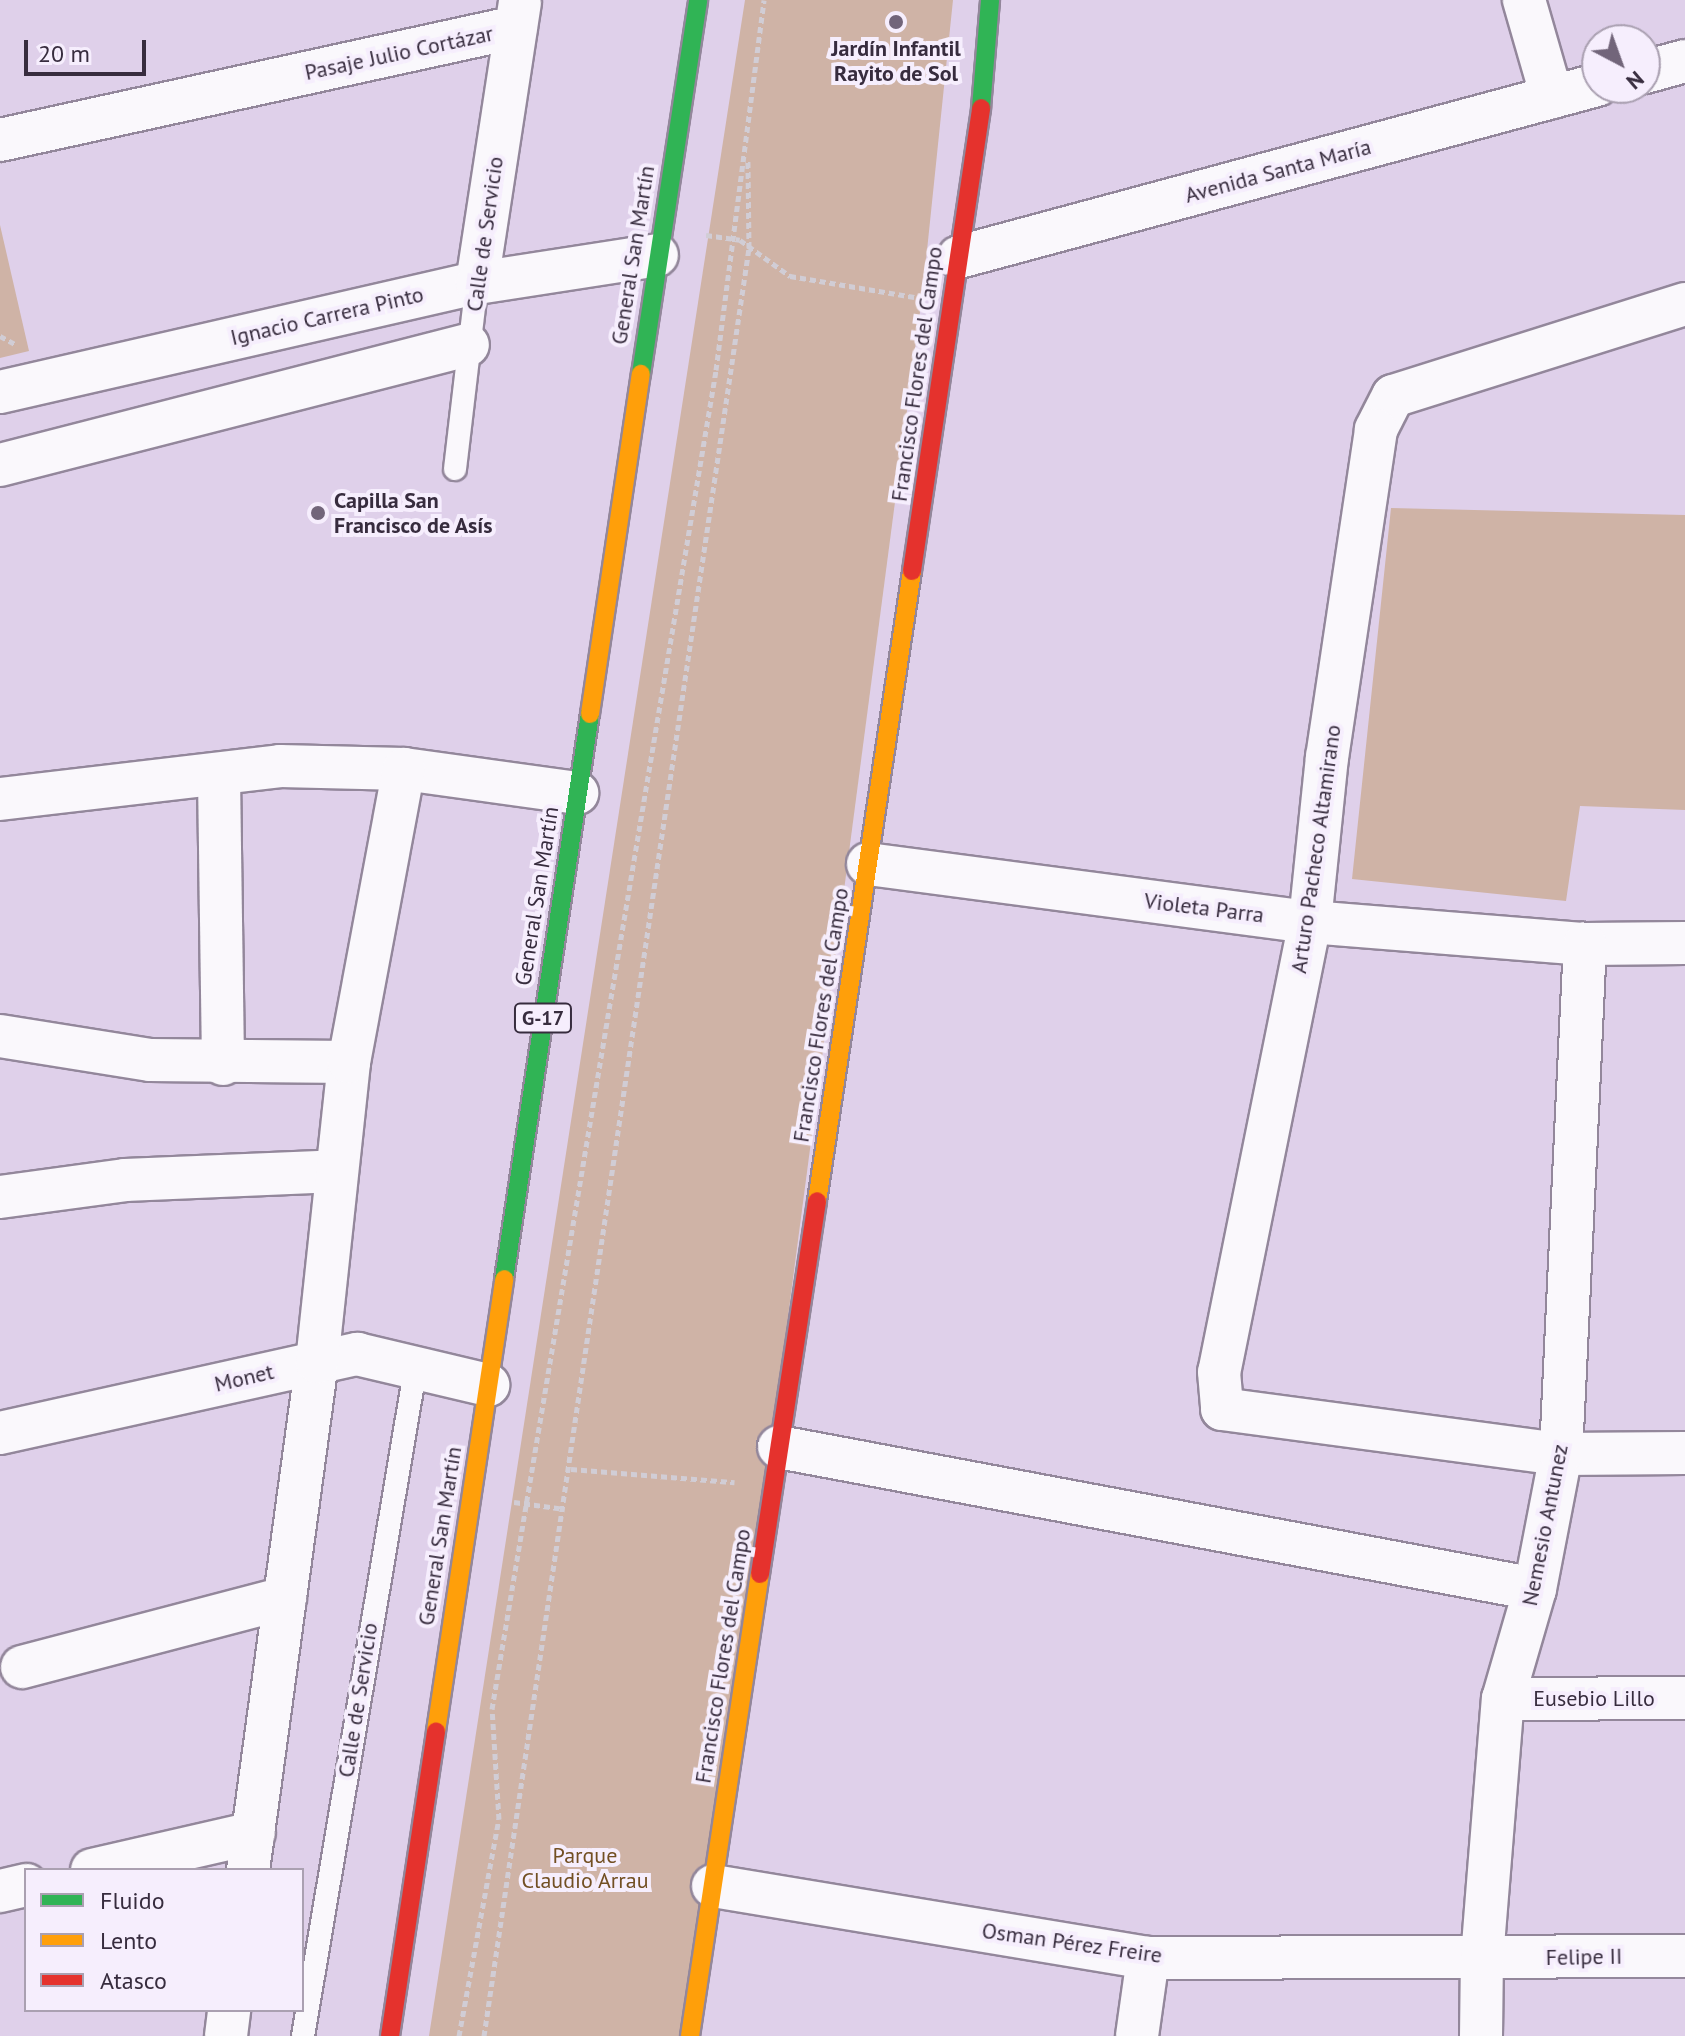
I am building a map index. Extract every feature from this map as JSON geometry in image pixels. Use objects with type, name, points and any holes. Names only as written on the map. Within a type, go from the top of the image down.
[{"type":"main road","name":"General San Martín","points":[[390,2036],[659,241],[698,0]]},
{"type":"main road","name":"Francisco Flores del Campo","points":[[690,2036],[953,303],[988,57],[990,0]]},
{"type":"street","points":[[1524,0],[1552,97]]},
{"type":"street","name":"Pasaje Julio Cortázar","points":[[0,140],[518,14]]},
{"type":"street","name":"Calle de Servicio","points":[[477,283],[518,14]]},
{"type":"street","points":[[1661,68],[1685,61]]},
{"type":"street","name":"Avenida Santa María","points":[[959,257],[1581,89]]},
{"type":"street","name":"Ignacio Carrera Pinto","points":[[0,392],[659,241]]},
{"type":"street","name":"Arturo Pacheco Altamirano","points":[[1561,1454],[1222,1409],[1219,1372],[1310,922],[1327,757],[1376,430],[1393,396],[1685,304]]},
{"type":"street","points":[[0,465],[468,345]]},
{"type":"street","points":[[0,799],[219,776],[280,766],[404,769],[577,793]]},
{"type":"street","points":[[109,1868],[251,1851],[317,1362],[349,1062],[404,769]]},
{"type":"street","points":[[219,776],[223,1064]]},
{"type":"street","name":"Violeta Parra","points":[[868,864],[1310,922],[1585,944],[1685,943]]},
{"type":"street","name":"Nemesio Antunez","points":[[1481,2036],[1482,1958],[1503,1699],[1535,1589],[1561,1454],[1585,944]]},
{"type":"street","points":[[0,1036],[76,1051],[223,1064],[349,1062]]},
{"type":"street","points":[[0,1197],[125,1180],[337,1171]]},
{"type":"street","name":"Monet","points":[[0,1433],[357,1354],[416,1365],[488,1385]]},
{"type":"street","points":[[1561,1454],[1685,1453]]},
{"type":"street","points":[[776,1466],[1535,1589]]},
{"type":"street","points":[[22,1667],[285,1598]]},
{"type":"street","name":"Eusebio Lillo","points":[[1503,1699],[1685,1698]]},
{"type":"street","points":[[0,1891],[24,1885]]},
{"type":"street","name":"Osman Pérez Freire","points":[[713,1886],[1148,1958],[1482,1958]]},
{"type":"street","name":"Felipe II","points":[[1482,1958],[1685,1956]]},
{"type":"street","points":[[1137,2036],[1148,1958]]},
{"type":"street","points":[[226,2036],[229,2012]]},
{"type":"lane","name":"Calle de Servicio","points":[[455,469],[477,283]]},
{"type":"lane","name":"Calle de Servicio","points":[[303,2036],[416,1365]]},
{"type":"path","points":[[459,2036],[499,1819],[492,1709],[716,370],[764,0]]},
{"type":"path","points":[[484,2036],[571,1469],[749,248],[748,161]]},
{"type":"path","points":[[659,241],[734,239],[790,276],[953,303]]},
{"type":"path","points":[[571,1469],[776,1466]]},
{"type":"green space","name":"Parque Claudio Arrau","points":[[745,0],[953,0],[923,289],[722,1819],[688,2036],[429,2036]]},
{"type":"green space","points":[[0,225],[29,351],[0,358]]},
{"type":"green space","points":[[1391,508],[1685,515],[1685,810],[1580,806],[1566,901],[1352,879]]},
{"type":"traffic: fast","points":[[641,374],[698,0]]},
{"type":"traffic: fast","points":[[981,108],[990,0]]},
{"type":"traffic: fast","points":[[504,1279],[590,714]]},
{"type":"traffic: slow","points":[[590,714],[641,374]]},
{"type":"traffic: slow","points":[[817,1201],[912,571]]},
{"type":"traffic: slow","points":[[436,1731],[504,1279]]},
{"type":"traffic: slow","points":[[690,2036],[760,1574]]},
{"type":"traffic: jam","points":[[912,571],[981,108]]},
{"type":"traffic: jam","points":[[760,1574],[817,1201]]},
{"type":"traffic: jam","points":[[390,2036],[436,1731]]},
{"type":"place","name":"Jardín Infantil Rayito de Sol","points":[[896,22]]},
{"type":"place","name":"Capilla San Francisco de Asís","points":[[318,513]]}]
